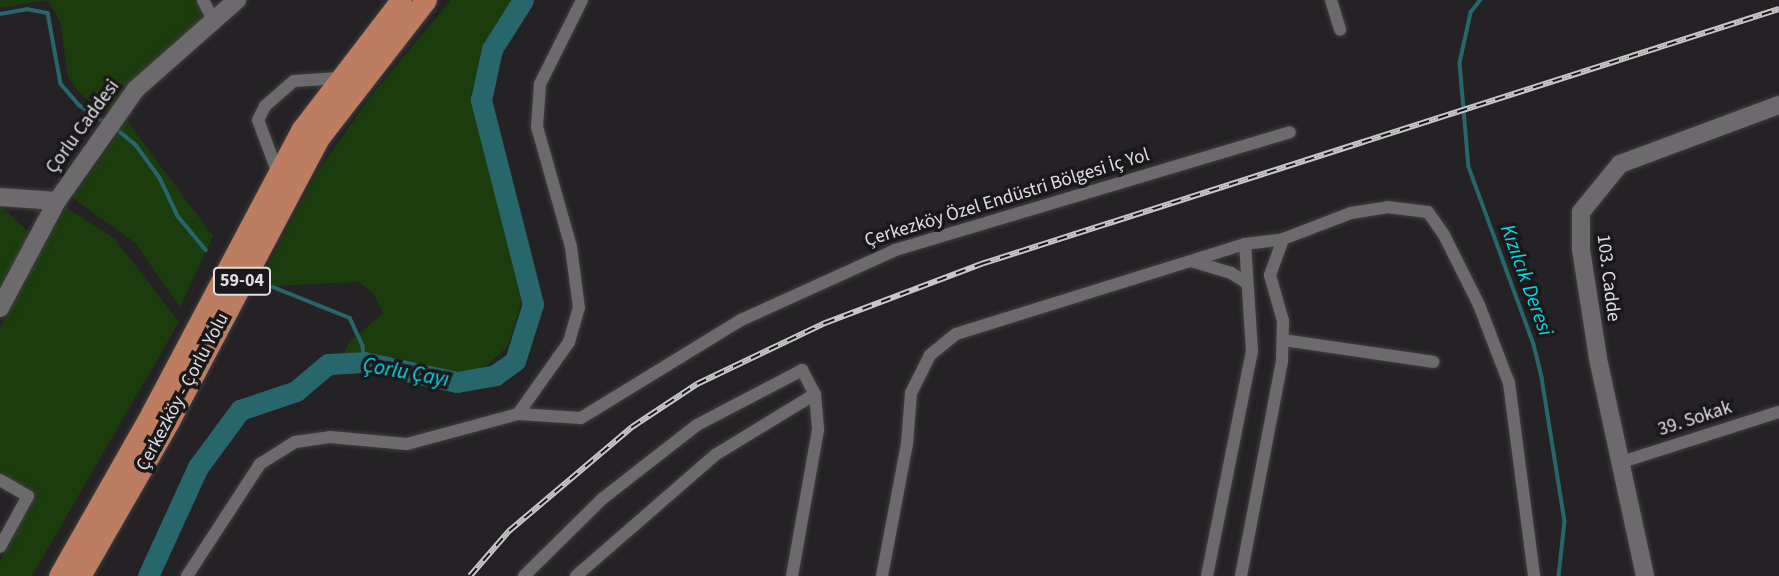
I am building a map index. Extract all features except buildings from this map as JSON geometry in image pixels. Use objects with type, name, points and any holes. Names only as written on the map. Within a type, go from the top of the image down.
[{"type":"main road","name":"59-04","points":[[58,576],[152,412],[277,171],[339,78],[401,0]]},
{"type":"main road","name":"Çerkezköy - Çorlu Yolu","points":[[80,576],[169,421],[318,139],[426,0]]},
{"type":"street","points":[[203,0],[212,19]]},
{"type":"street","name":"Çorlu Caddesi","points":[[0,308],[57,201],[136,89],[212,19],[237,0]]},
{"type":"street","points":[[518,414],[569,342],[579,308],[571,247],[537,127],[540,84],[582,0]]},
{"type":"street","points":[[1331,0],[1340,30]]},
{"type":"street","points":[[277,171],[258,120],[265,106],[294,80],[339,78]]},
{"type":"street","name":"103. Cadde","points":[[1645,576],[1598,358],[1581,249],[1581,212],[1620,164],[1779,105]]},
{"type":"street","name":"Çerkezköy Özel Endüstri Bölgesi İç Yol","points":[[187,576],[260,464],[295,442],[330,437],[407,444],[518,414],[582,418],[741,320],[895,250],[1290,131]]},
{"type":"street","points":[[0,197],[57,201]]},
{"type":"street","points":[[882,576],[907,444],[911,393],[930,355],[956,334],[1245,244],[1283,239],[1351,213],[1387,207],[1428,212],[1439,227],[1479,305],[1509,383],[1534,576]]},
{"type":"street","points":[[1241,576],[1283,361],[1283,321],[1270,275],[1283,239]]},
{"type":"street","points":[[1207,576],[1252,351],[1245,244]]},
{"type":"street","points":[[1191,261],[1231,273],[1247,283]]},
{"type":"street","points":[[1283,340],[1433,362]]},
{"type":"street","points":[[524,576],[602,499],[697,425],[802,370],[815,394],[818,430],[792,576]]},
{"type":"street","points":[[576,576],[715,455],[815,394]]},
{"type":"street","name":"39. Sokak","points":[[1622,462],[1779,412]]},
{"type":"street","points":[[0,480],[28,496],[0,547]]},
{"type":"green space","points":[[0,0],[48,0],[0,8]]},
{"type":"green space","points":[[48,0],[200,0],[209,19],[110,114],[80,94],[68,77],[60,22]]},
{"type":"green space","points":[[451,0],[511,0],[471,93],[522,301],[508,346],[477,375],[338,369],[349,342],[383,313],[373,293],[358,282],[273,286],[261,279],[318,171],[373,93]]},
{"type":"green space","points":[[127,121],[213,236],[180,307],[135,243],[73,198]]},
{"type":"green space","points":[[0,205],[31,234],[0,295]]},
{"type":"green space","points":[[66,207],[115,239],[179,322],[32,576],[0,576],[0,561],[36,496],[0,475],[0,328]]},
{"type":"waterway","name":"Çorlu Çayı","points":[[148,576],[198,467],[240,410],[296,391],[328,364],[364,362],[457,382],[495,375],[515,361],[533,304],[481,100],[492,49],[523,0]]},
{"type":"waterway","name":"Kızılcık Deresi","points":[[1481,0],[1471,13],[1460,63],[1469,167],[1534,345],[1542,378],[1565,521],[1559,576]]},
{"type":"waterway","points":[[0,14],[27,9],[48,13],[61,84],[79,105],[104,122]]},
{"type":"waterway","points":[[114,127],[136,145],[160,178],[178,216],[206,250]]},
{"type":"waterway","points":[[273,287],[350,318],[363,346],[364,362]]},
{"type":"railway","points":[[470,576],[509,531],[632,427],[697,384],[825,323],[981,264],[1779,9]]}]
